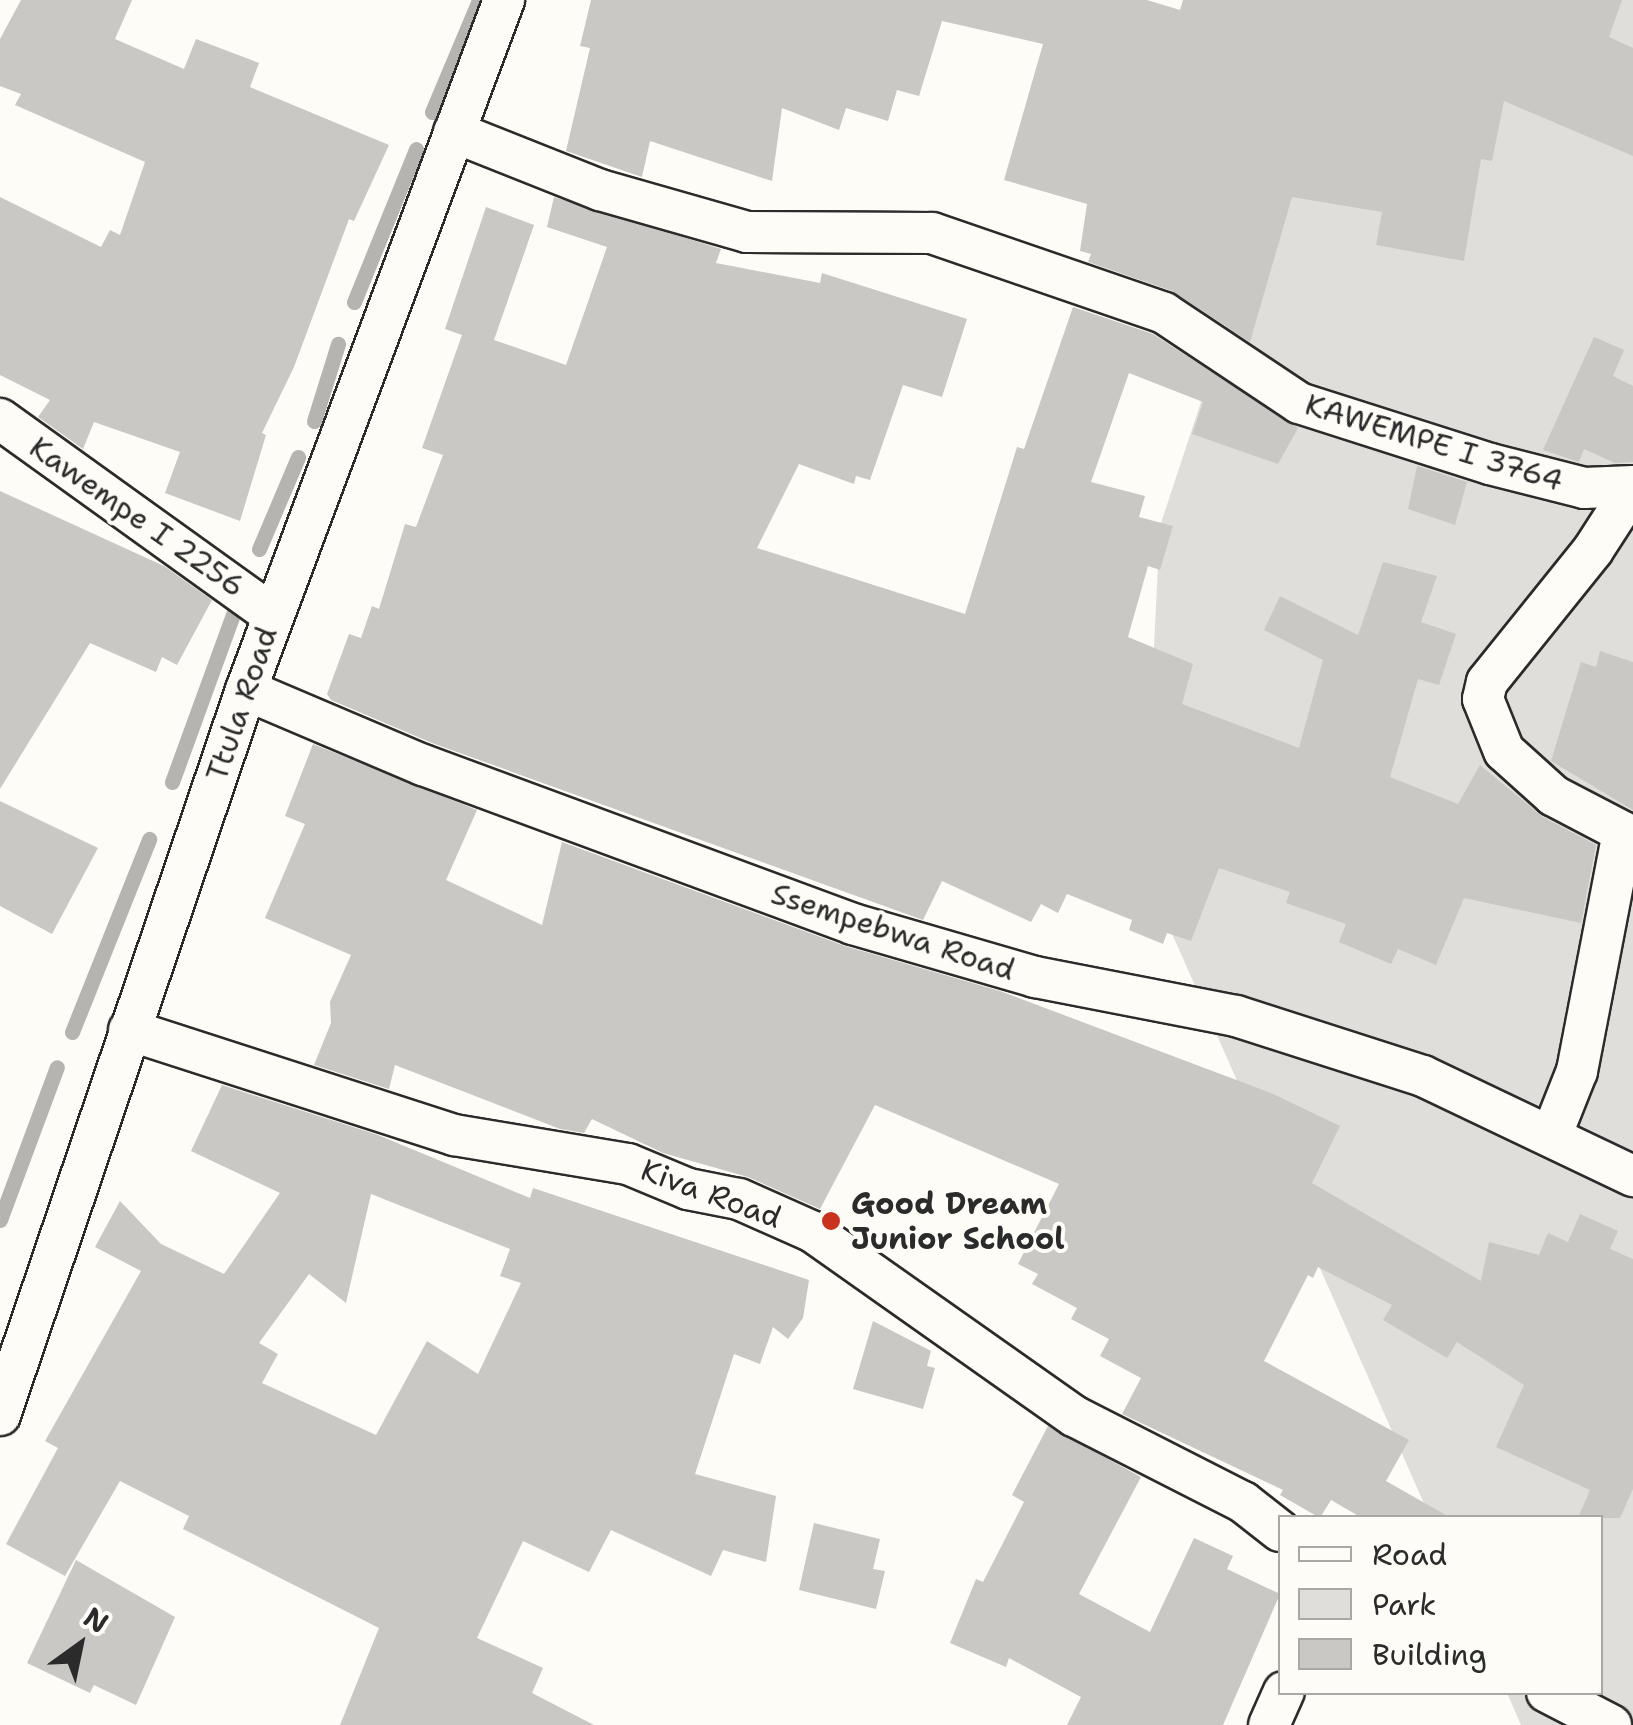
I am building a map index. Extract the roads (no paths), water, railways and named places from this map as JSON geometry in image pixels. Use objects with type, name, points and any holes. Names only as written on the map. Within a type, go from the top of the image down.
[{"type":"street","name":"Ttula Road","points":[[0,1415],[246,690],[504,0]]},
{"type":"street","name":"KAWEMPE I 3764","points":[[454,132],[600,190],[747,232],[932,233],[1164,313],[1299,403],[1527,474],[1584,488],[1633,487]]},
{"type":"street","name":"Kawempe I 2256","points":[[0,419],[274,614]]},
{"type":"street","points":[[1552,1134],[1577,1071],[1628,830],[1566,804],[1504,751],[1483,698],[1487,682],[1592,550],[1633,487]]},
{"type":"street","name":"Ssempebwa Road","points":[[246,690],[423,765],[853,924],[1035,977],[1236,1016],[1423,1076],[1552,1134],[1633,1176]]},
{"type":"street","name":"Kiva Road","points":[[129,1030],[454,1135],[628,1164],[688,1188],[739,1199],[813,1232],[1074,1416],[1243,1502],[1278,1529]]},
{"type":"street","points":[[1269,1725],[1283,1695]]},
{"type":"street","points":[[1553,1695],[1611,1725]]},
{"type":"waterway","points":[[432,112],[479,0]]},
{"type":"waterway","points":[[354,302],[416,149]]},
{"type":"waterway","points":[[314,421],[338,344]]},
{"type":"waterway","points":[[259,549],[298,457]]},
{"type":"waterway","points":[[172,782],[240,595]]},
{"type":"waterway","points":[[72,1032],[149,839]]},
{"type":"waterway","points":[[0,1220],[57,1067]]},
{"type":"place","name":"Good Dream Junior School","points":[[831,1221]]}]
